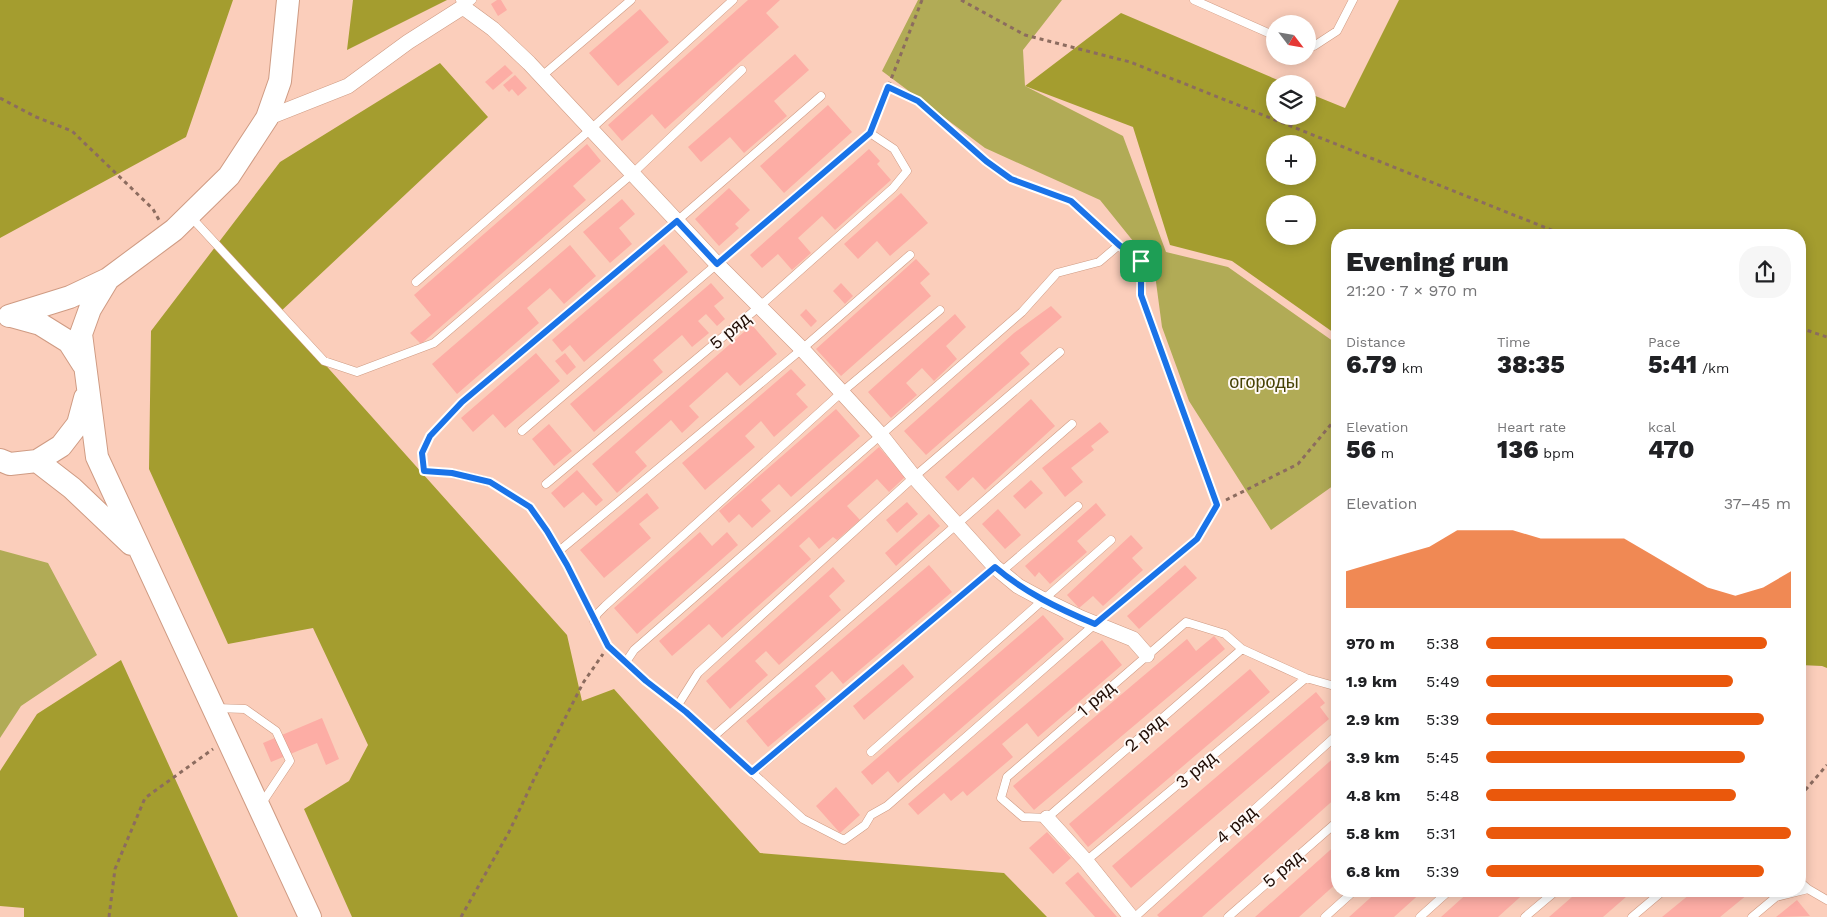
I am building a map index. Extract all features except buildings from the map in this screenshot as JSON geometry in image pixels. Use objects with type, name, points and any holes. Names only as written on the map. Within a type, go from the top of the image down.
[{"type":"main road","points":[[4,317],[70,297],[108,279],[166,236],[229,176],[267,118],[280,81],[288,0]]},
{"type":"main road","points":[[108,279],[90,309],[81,334],[97,457],[310,917]]},
{"type":"main road","points":[[4,317],[40,324],[69,342],[85,367]]},
{"type":"main road","points":[[0,460],[10,464],[37,461],[61,446],[78,424],[88,390]]},
{"type":"main road","points":[[37,461],[72,488],[142,555]]},
{"type":"street","points":[[267,118],[348,86],[465,2],[542,76],[717,264],[802,349],[880,434],[914,477],[998,570],[1018,586],[1042,599],[1095,624],[1133,639],[1147,655]]},
{"type":"street","points":[[1047,818],[1086,861],[1131,917]]},
{"type":"lane","points":[[542,76],[631,0]]},
{"type":"lane","points":[[416,282],[734,0]]},
{"type":"lane","points":[[1194,0],[1266,32]]},
{"type":"lane","points":[[1316,45],[1337,31],[1353,0]]},
{"type":"lane","points":[[189,216],[324,362],[358,372],[434,343],[632,174],[742,70]]},
{"type":"lane","points":[[626,662],[634,650],[1022,312],[1057,273],[1099,262],[1119,245],[1141,261],[1141,295],[1217,505],[1197,539],[1095,624],[887,806],[871,815],[865,825],[844,840],[804,819],[678,705],[646,681],[608,646],[559,551],[530,507],[490,482],[452,473],[424,471],[422,453],[430,436],[462,402],[677,221],[821,96]]},
{"type":"lane","points":[[522,431],[870,133]]},
{"type":"lane","name":"5 ряд","points":[[546,484],[760,306],[893,188],[907,171],[894,149],[870,133]]},
{"type":"lane","points":[[559,551],[802,349],[910,255]]},
{"type":"lane","points":[[594,621],[597,614],[605,606],[842,392],[940,310]]},
{"type":"lane","points":[[678,705],[698,673],[914,477],[1060,352]]},
{"type":"lane","points":[[713,737],[1072,424]]},
{"type":"lane","points":[[752,772],[1078,506]]},
{"type":"lane","points":[[871,752],[1111,540]]},
{"type":"lane","name":"1 ряд","points":[[1047,818],[1023,817],[1001,798],[1007,777],[1186,622],[1224,634],[1242,648]]},
{"type":"lane","points":[[1242,648],[1306,678],[1331,685]]},
{"type":"lane","name":"2 ряд","points":[[1047,818],[1242,648]]},
{"type":"lane","name":"3 ряд","points":[[1086,861],[1306,678]]},
{"type":"lane","points":[[213,708],[244,709],[276,731],[290,761],[259,807]]},
{"type":"lane","name":"4 ряд","points":[[1135,917],[1331,740]]},
{"type":"lane","name":"5 ряд","points":[[1228,917],[1331,827]]},
{"type":"lane","points":[[1808,889],[1827,900]]},
{"type":"lane","points":[[1325,917],[1347,897]]},
{"type":"lane","points":[[1420,917],[1442,897]]},
{"type":"lane","points":[[1525,917],[1549,897]]},
{"type":"lane","points":[[1632,917],[1656,897]]},
{"type":"lane","points":[[1752,917],[1776,897]]},
{"type":"path","points":[[870,133],[922,0]]},
{"type":"path","points":[[961,0],[1025,35],[1130,62],[1549,229]]},
{"type":"path","points":[[888,87],[918,101],[986,161],[1011,179],[1071,201],[1119,245]]},
{"type":"path","points":[[0,98],[72,131],[153,209],[166,236]]},
{"type":"path","points":[[1806,330],[1827,337]]},
{"type":"path","points":[[1217,505],[1298,464],[1331,424]]},
{"type":"path","points":[[461,917],[509,832],[534,777],[583,683],[608,646]]},
{"type":"path","points":[[109,917],[115,868],[145,798],[228,740]]},
{"type":"path","points":[[1806,789],[1827,765]]},
{"type":"green space","name":"огороды","points":[[918,0],[1062,0],[1023,50],[1025,86],[1123,136],[1166,252],[1228,267],[1331,340],[1331,487],[1271,530],[1189,401],[1162,327],[1154,267],[1100,200],[985,148],[882,71]]},
{"type":"green space","points":[[0,550],[48,563],[97,655],[21,706],[0,738]]},
{"type":"shaded area","points":[[0,0],[233,0],[186,137],[0,238]]},
{"type":"shaded area","points":[[353,0],[447,0],[347,50]]},
{"type":"shaded area","points":[[1399,0],[1827,0],[1827,668],[1806,665],[1806,229],[1331,229],[1331,331],[1232,261],[1170,245],[1133,127],[1025,86],[1121,13],[1266,75],[1266,125],[1316,125],[1316,96],[1345,108]]},
{"type":"shaded area","points":[[440,63],[488,117],[279,313],[567,635],[582,701],[614,689],[760,853],[1004,873],[1047,917],[352,917],[304,809],[349,781],[368,745],[313,628],[228,644],[149,469],[151,331],[280,162]]},
{"type":"shaded area","points":[[121,660],[238,917],[24,917],[24,908],[0,906],[0,771],[37,714]]},
{"type":"route","points":[[888,87],[918,101],[986,161],[1011,179],[1071,201],[1119,245],[1141,261],[1141,295],[1217,505],[1197,539],[1095,624],[1018,586],[995,567],[752,772],[686,712],[646,681],[608,646],[567,565],[530,507],[490,482],[452,473],[424,471],[422,453],[430,436],[462,402],[677,221],[717,264],[870,133],[888,87]]}]
